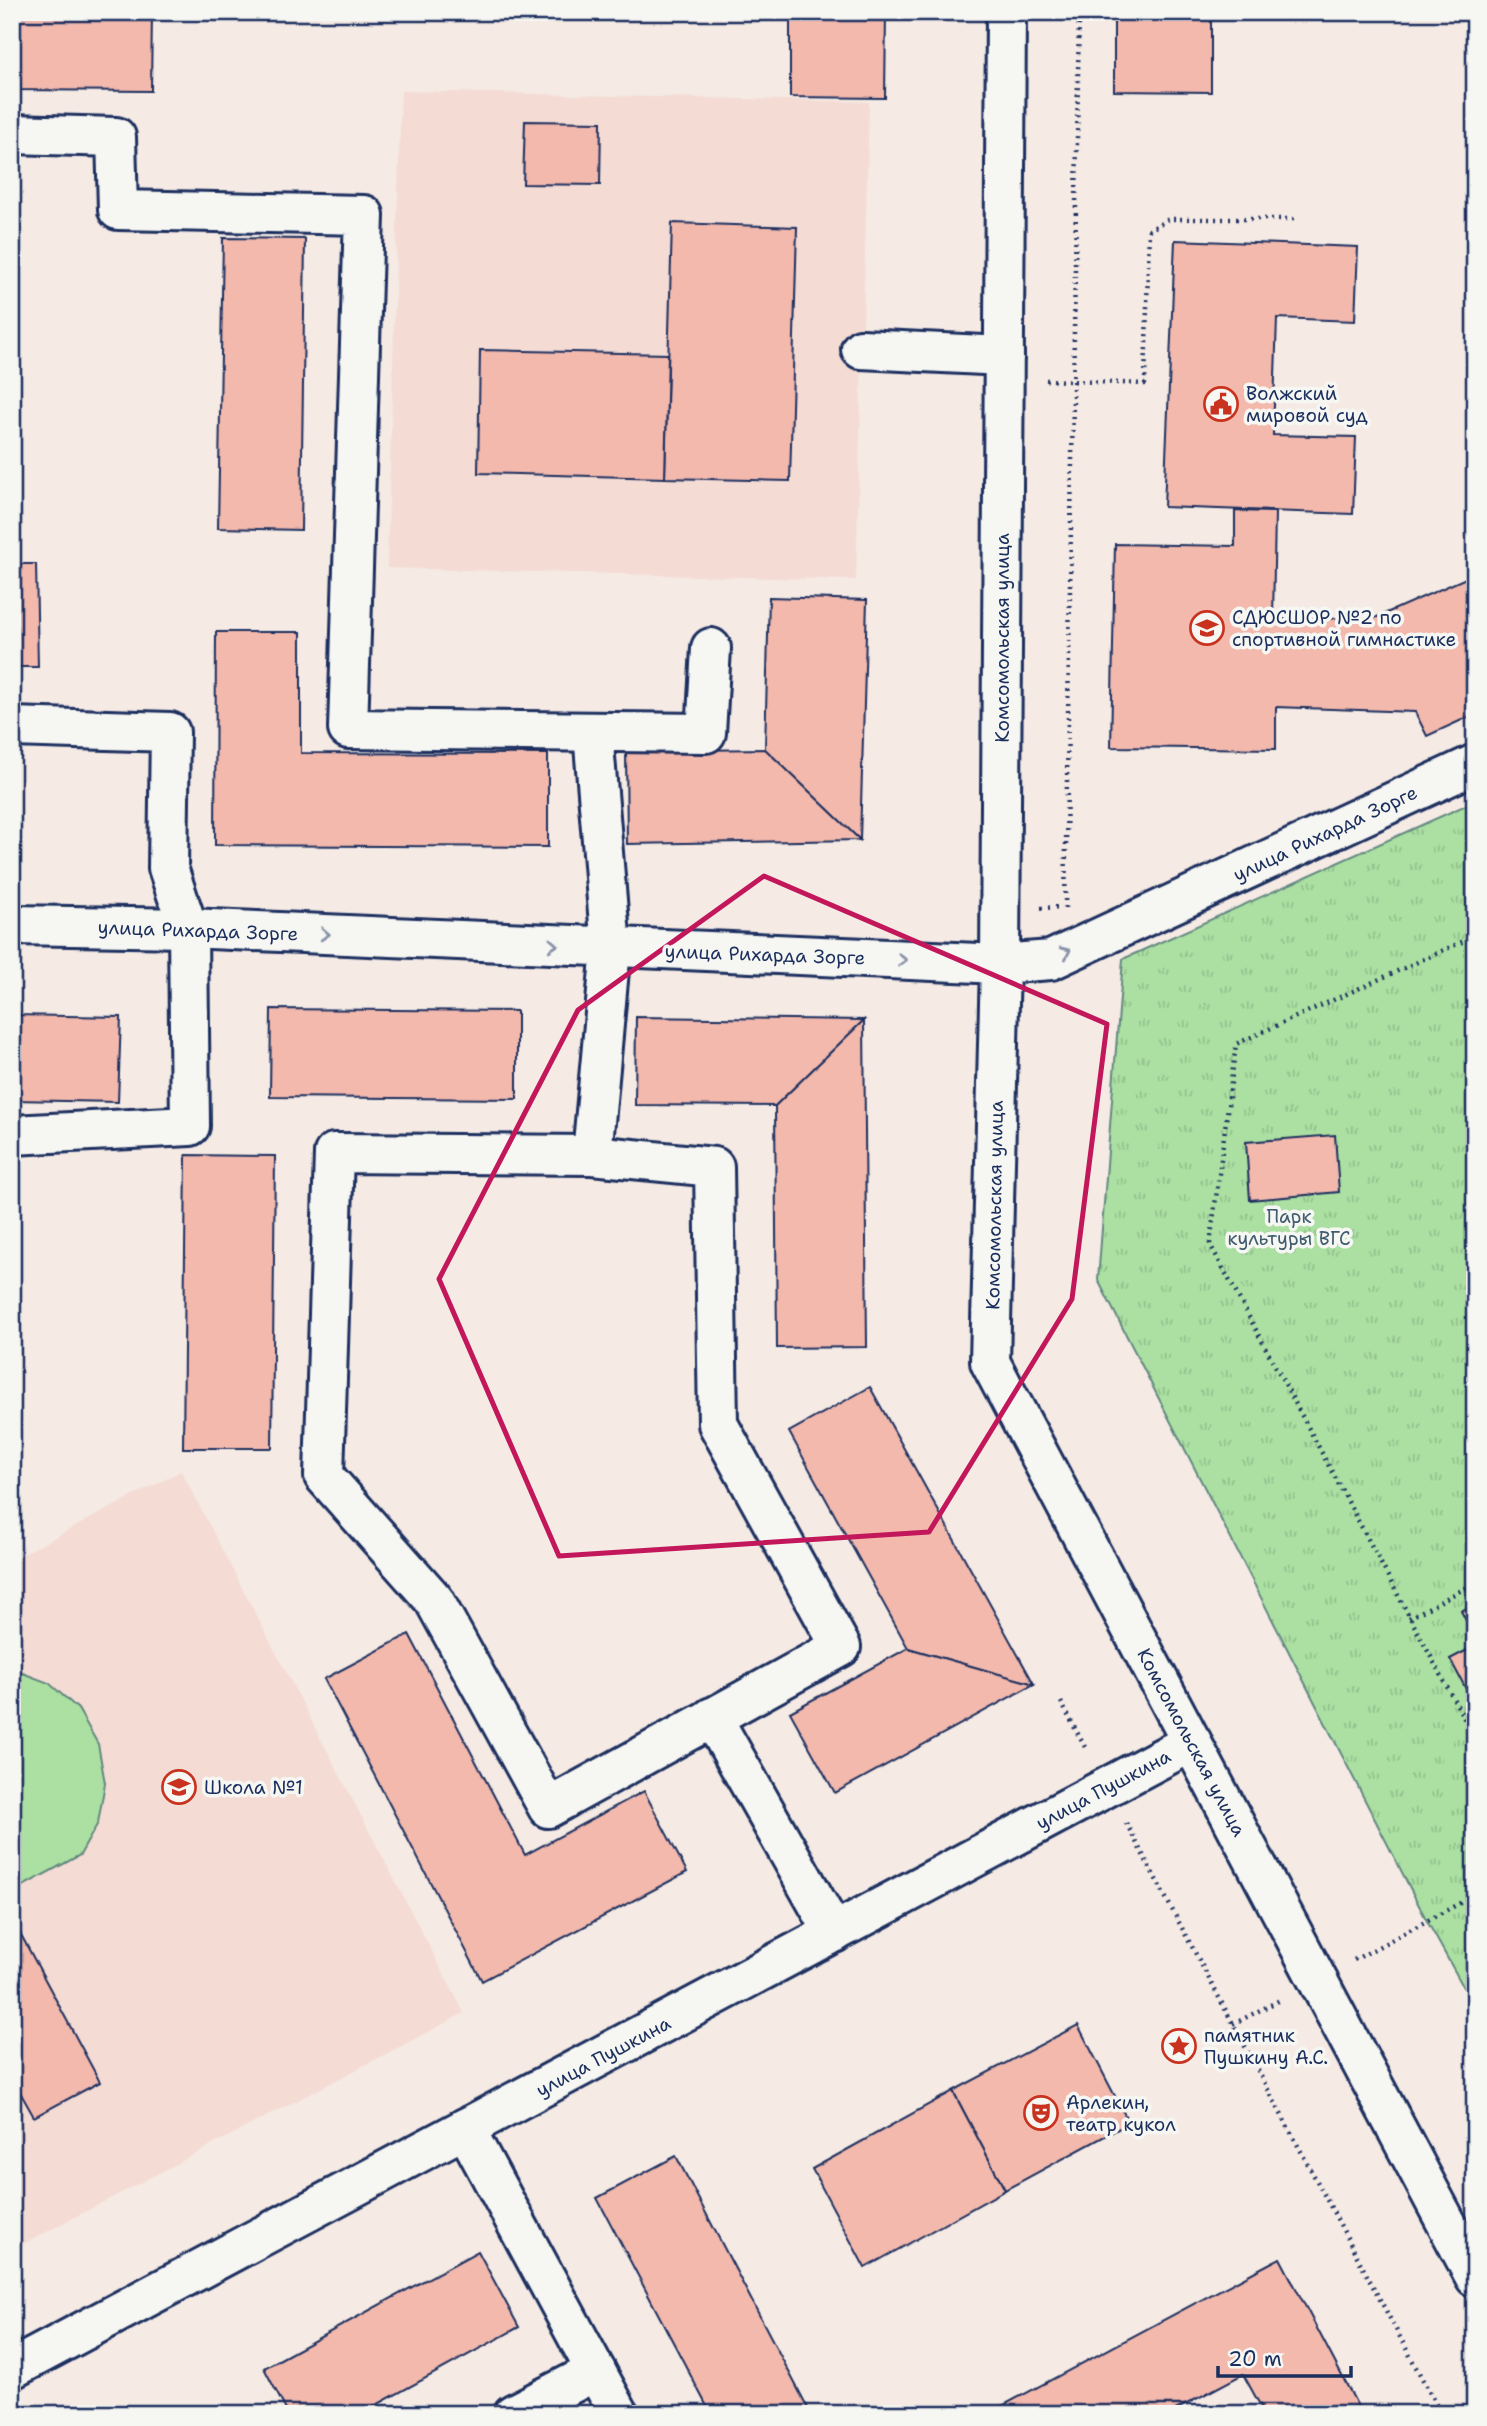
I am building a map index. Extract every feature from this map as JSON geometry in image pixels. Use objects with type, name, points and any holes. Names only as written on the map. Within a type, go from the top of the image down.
[{"type":"street","name":"Комсомольская улица","points":[[1006,12],[1000,964],[990,1362],[1475,2277]]},
{"type":"street","points":[[12,134],[116,137],[118,210],[364,215],[348,729],[705,733],[711,648]]},
{"type":"street","points":[[861,349],[1004,367]]},
{"type":"street","points":[[12,727],[170,732],[168,868],[188,928],[190,1126],[12,1135]]},
{"type":"street","points":[[592,1155],[611,948],[593,733]]},
{"type":"street","name":"улица Рихарда Зорге","points":[[12,926],[188,928],[1000,964],[1051,960],[1475,764]]},
{"type":"street","points":[[334,1153],[592,1155],[714,1167],[718,1424],[841,1647],[548,1808],[434,1600],[324,1476],[334,1153]]},
{"type":"street","points":[[712,1717],[834,1933]]},
{"type":"street","name":"улица Пушкина","points":[[12,2369],[1192,1741]]},
{"type":"street","points":[[465,2128],[619,2414]]},
{"type":"street","points":[[513,2414],[596,2371]]},
{"type":"path","points":[[1075,909],[1065,914],[1079,12]]},
{"type":"path","points":[[1004,367],[1073,382],[1145,384],[1149,230],[1169,219],[1298,219]]},
{"type":"path","points":[[1031,908],[1065,907]]},
{"type":"path","points":[[1475,936],[1236,1044],[1210,1244],[1475,1740]]},
{"type":"path","points":[[1409,1618],[1475,1583]]},
{"type":"path","points":[[1061,1702],[1441,2414]]},
{"type":"path","points":[[1427,1921],[1475,1895]]},
{"type":"highlighted area","points":[[764,876],[1107,1024],[1072,1299],[929,1532],[559,1556],[439,1279],[578,1010]]},
{"type":"shaded area","points":[[401,91],[869,102],[856,580],[387,568]]},
{"type":"shaded area","name":"Школа №1","points":[[181,1471],[464,2013],[12,2250],[12,1560]]},
{"type":"green space","name":"Парк культуры ВГС","points":[[1475,801],[1475,2008],[1427,1921],[1098,1280],[1123,959]]},
{"type":"green space","points":[[12,1669],[49,1683],[78,1709],[98,1744],[105,1783],[98,1823],[80,1855],[12,1892]]},
{"type":"building","points":[[12,12],[152,12],[151,91],[12,90]]},
{"type":"building","points":[[790,12],[886,12],[885,98],[790,97]]},
{"type":"building","points":[[1114,12],[1211,12],[1211,92],[1114,91]]},
{"type":"building","points":[[525,121],[601,122],[600,185],[523,184]]},
{"type":"building","points":[[672,223],[797,227],[790,481],[665,478]]},
{"type":"building","points":[[223,238],[305,239],[301,530],[218,528]]},
{"type":"building","name":"Волжский мировой суд","points":[[1175,240],[1358,247],[1355,321],[1277,318],[1273,435],[1356,437],[1353,514],[1164,507]]},
{"type":"building","points":[[480,350],[668,354],[665,478],[478,473]]},
{"type":"building","points":[[1235,511],[1275,512],[1273,619],[1375,618],[1475,574],[1475,714],[1427,736],[1415,712],[1276,707],[1276,749],[1111,747],[1115,544],[1235,546]]},
{"type":"building","points":[[12,564],[36,564],[38,667],[12,667]]},
{"type":"building","points":[[769,597],[867,600],[860,840],[765,749]]},
{"type":"building","points":[[216,632],[301,632],[301,753],[548,754],[548,847],[215,845]]},
{"type":"building","points":[[765,749],[860,840],[627,844],[626,751]]},
{"type":"building","points":[[271,1009],[517,1011],[517,1099],[270,1097]]},
{"type":"building","points":[[12,1015],[121,1017],[118,1102],[12,1100]]},
{"type":"building","points":[[636,1017],[864,1020],[775,1106],[635,1105]]},
{"type":"building","points":[[864,1020],[867,1347],[777,1348],[775,1106]]},
{"type":"building","points":[[1335,1135],[1339,1192],[1250,1200],[1246,1142]]},
{"type":"building","points":[[186,1155],[275,1156],[272,1448],[183,1448]]},
{"type":"building","points":[[870,1387],[1034,1684],[908,1648],[789,1432]]},
{"type":"building","points":[[1475,1604],[1475,1638],[1461,1611]]},
{"type":"building","points":[[409,1634],[525,1855],[644,1791],[687,1872],[482,1981],[324,1679]]},
{"type":"building","points":[[1475,1646],[1475,1706],[1450,1659]]},
{"type":"building","points":[[908,1648],[1034,1684],[835,1793],[790,1712]]},
{"type":"building","points":[[19,1931],[100,2082],[34,2117],[12,2078],[12,1934]]},
{"type":"building","points":[[1078,2025],[1129,2123],[1005,2190],[953,2091]]},
{"type":"building","points":[[953,2091],[1005,2190],[865,2268],[812,2169]]},
{"type":"building","points":[[676,2156],[811,2414],[711,2414],[597,2198]]},
{"type":"building","points":[[478,2251],[519,2327],[360,2414],[288,2414],[264,2368]]},
{"type":"building","points":[[1280,2258],[1362,2414],[1265,2414],[1243,2374],[1168,2414],[987,2414]]},
{"type":"place","name":"Волжский мировой суд","points":[[1221,404]]},
{"type":"place","name":"СДЮСШОР №2 по спортивной гимнастике","points":[[1207,628]]},
{"type":"place","name":"Школа №1","points":[[179,1787]]},
{"type":"place","name":"памятник Пушкину А.С.","points":[[1179,2046]]},
{"type":"place","name":"Арлекин, театр кукол","points":[[1041,2113]]}]
